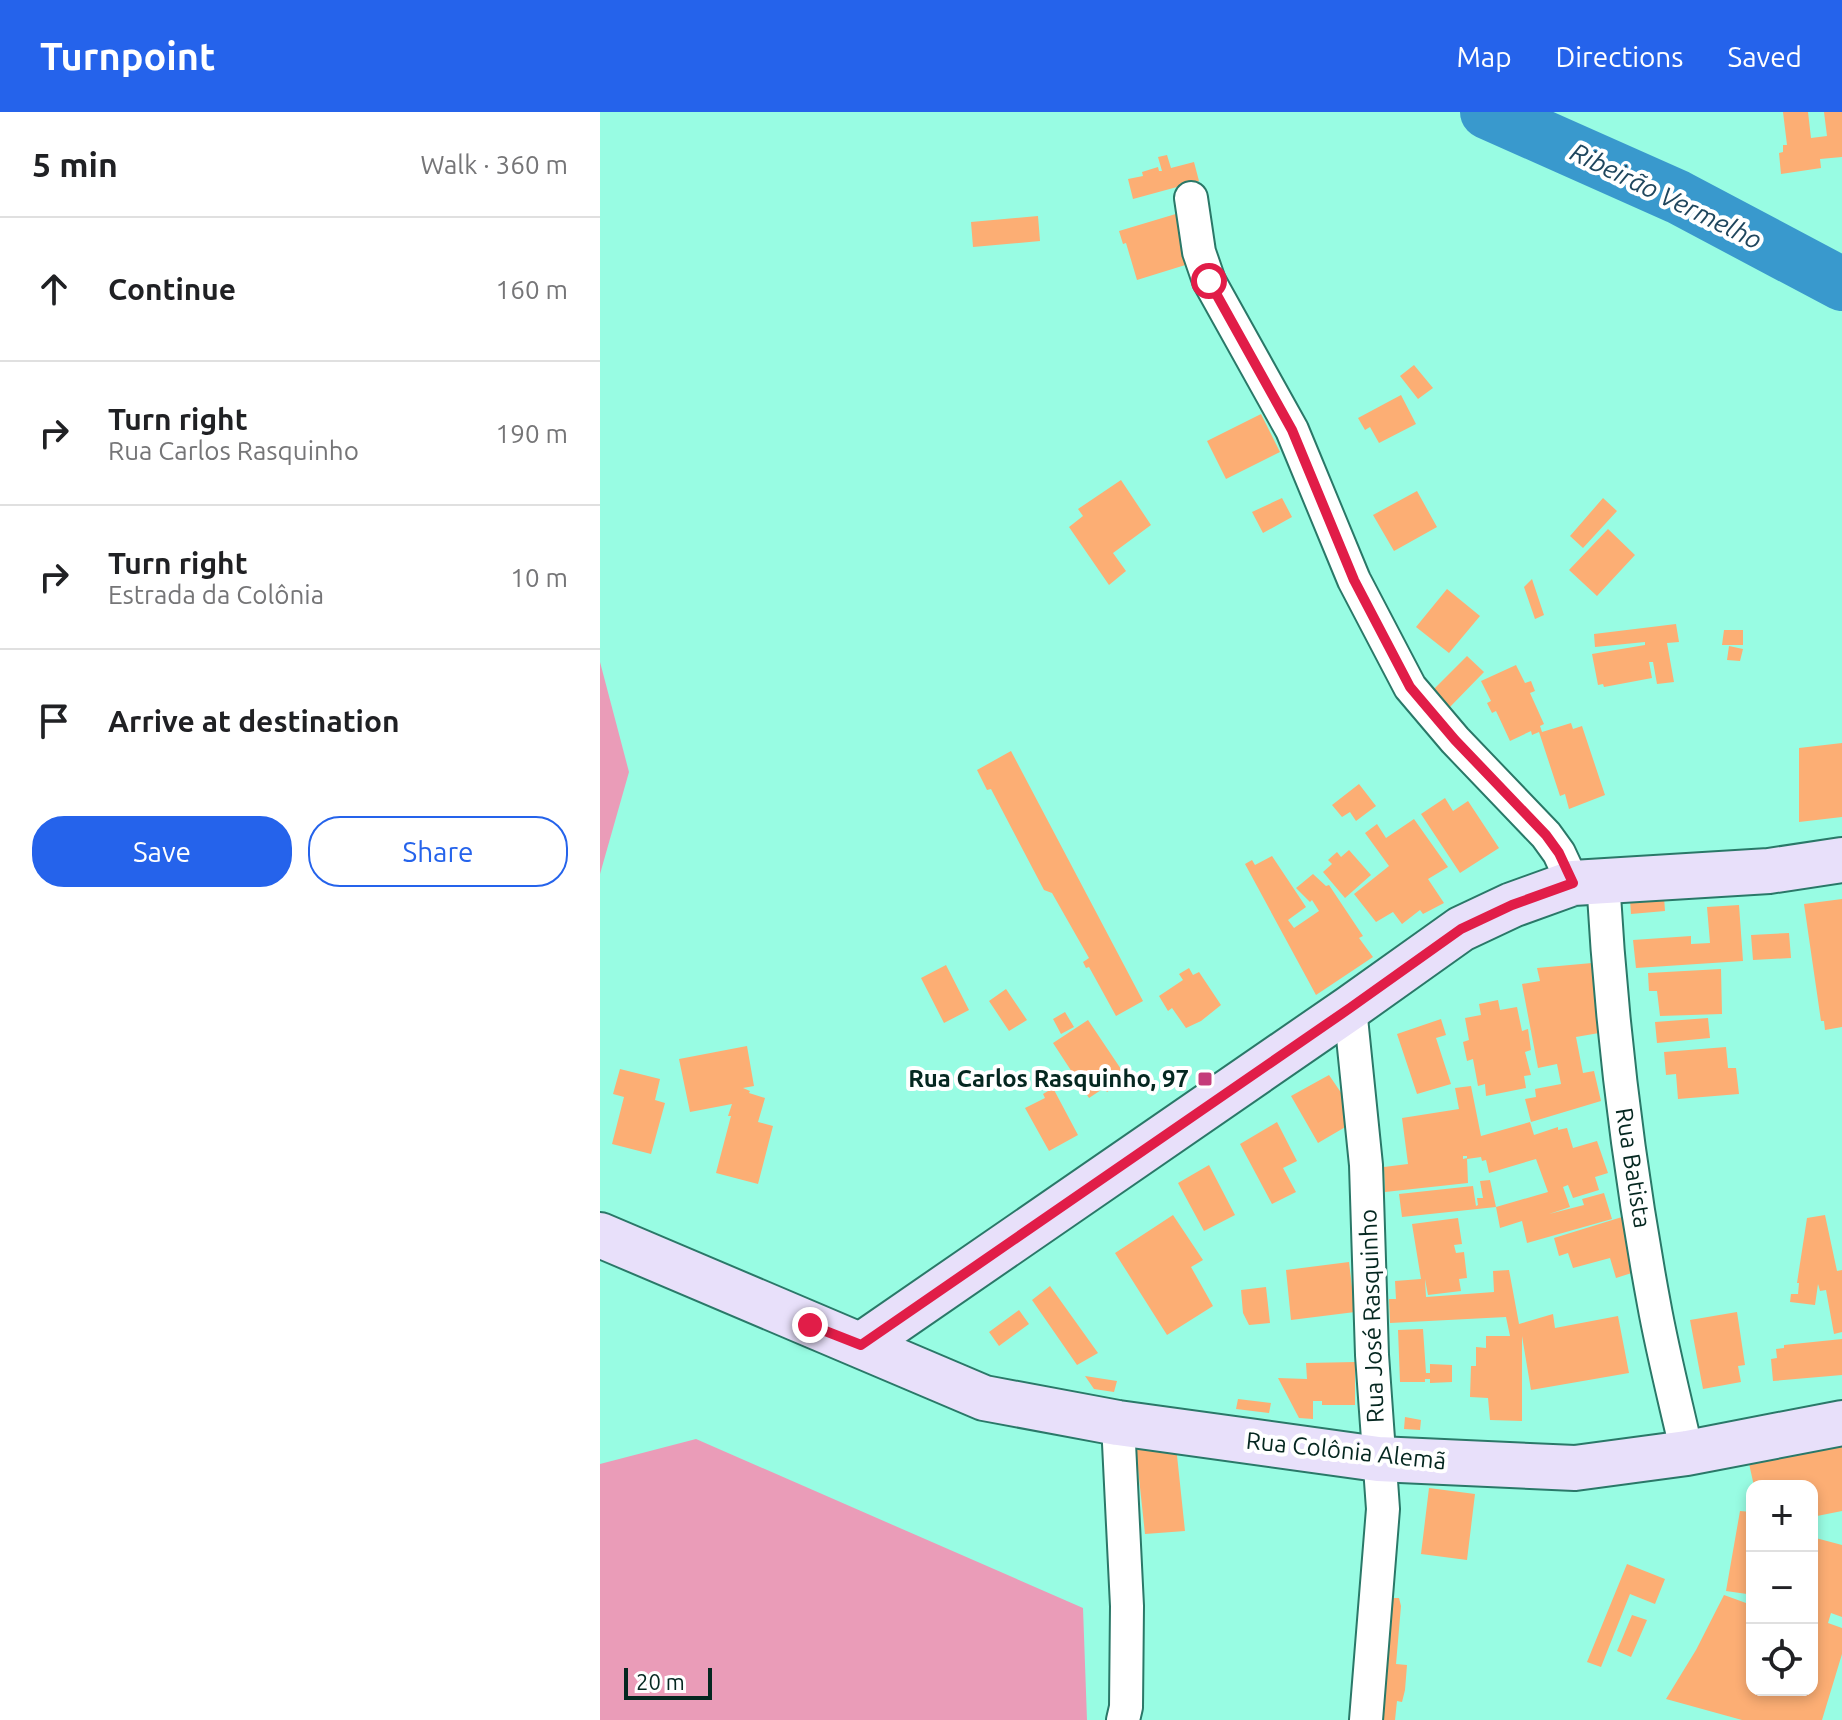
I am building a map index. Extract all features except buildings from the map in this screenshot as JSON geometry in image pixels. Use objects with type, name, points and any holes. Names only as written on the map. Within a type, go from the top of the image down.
[{"type":"main road","points":[[861,1345],[1461,929],[1512,905],[1588,881],[1769,871],[1842,860]]},
{"type":"main road","name":"Rua Colônia Alemã","points":[[600,1235],[984,1398],[1118,1423],[1378,1459],[1575,1468],[1687,1453],[1842,1423]]},
{"type":"street","points":[[1191,198],[1199,252],[1209,281],[1292,430],[1354,580],[1410,687],[1455,740],[1588,881]]},
{"type":"street","name":"Rua Batista","points":[[1588,881],[1611,994],[1624,1111],[1654,1304],[1687,1453]]},
{"type":"street","name":"Rua José Rasquinho","points":[[1350,1008],[1366,1165],[1378,1459],[1383,1509],[1366,1720]]},
{"type":"street","points":[[1118,1423],[1127,1606],[1123,1720]]},
{"type":"shaded area","points":[[600,662],[629,772],[600,874]]},
{"type":"shaded area","points":[[696,1439],[1083,1608],[1087,1720],[600,1720],[600,1464]]},
{"type":"waterway","name":"Ribeirão Vermelho","points":[[1487,112],[1678,197],[1842,284]]},
{"type":"place","name":"Rua Carlos Rasquinho, 97","points":[[1205,1079]]},
{"type":"route","points":[[810,1325],[861,1345],[1461,929],[1512,905],[1573,883],[1559,853],[1546,835],[1455,740],[1410,687],[1354,580],[1292,430],[1209,281]]}]
